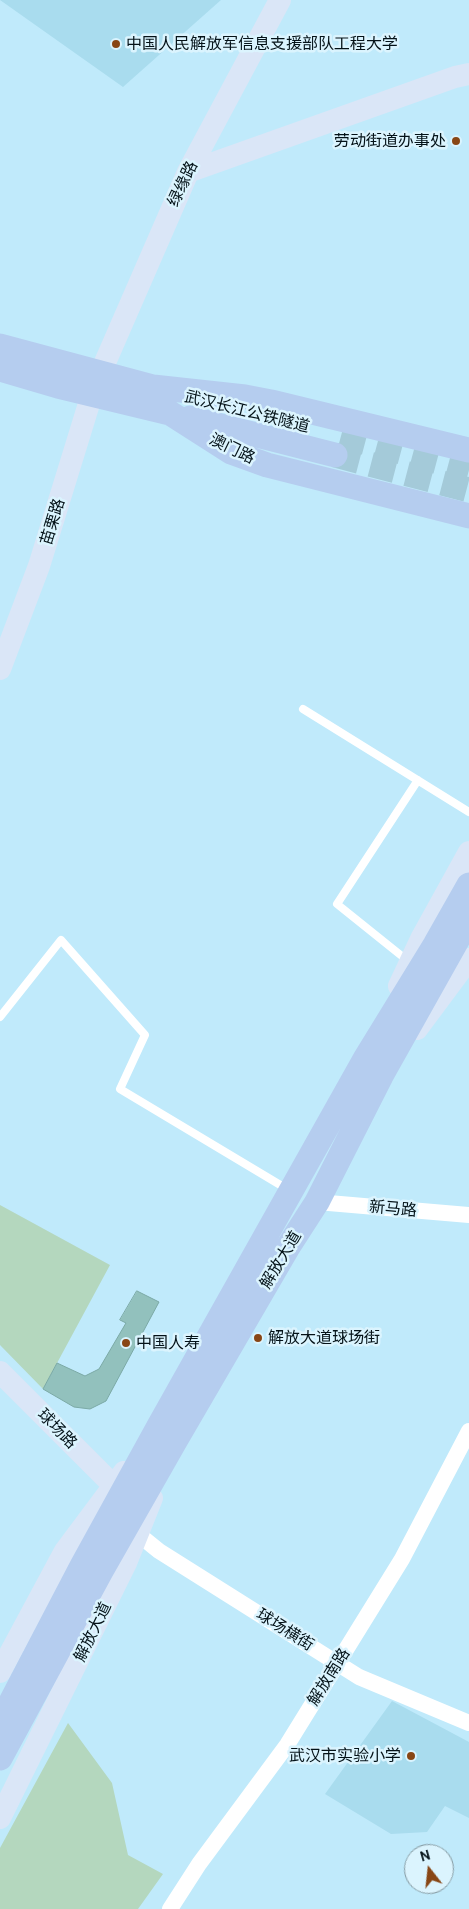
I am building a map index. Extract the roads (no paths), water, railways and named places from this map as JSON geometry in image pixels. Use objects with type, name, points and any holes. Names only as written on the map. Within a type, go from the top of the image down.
[{"type":"main road","name":"澳门路","points":[[0,346],[170,413],[231,452],[266,465],[469,516]]},
{"type":"main road","name":"澳门路","points":[[0,369],[96,384],[245,397],[469,450]]},
{"type":"main road","name":"武汉长江公铁隧道","points":[[153,388],[226,408],[338,446],[170,413]]},
{"type":"main road","name":"解放大道","points":[[451,952],[469,886]]},
{"type":"main road","name":"解放大道","points":[[0,1724],[92,1569],[167,1434],[291,1192],[451,952],[469,919]]},
{"type":"main road","name":"解放大道","points":[[167,1434],[317,1202],[373,1067]]},
{"type":"main road","name":"解放大道","points":[[0,1758],[92,1569]]},
{"type":"street","name":"绿缘路","points":[[96,384],[188,172],[280,0]]},
{"type":"street","points":[[188,172],[455,77],[469,74]]},
{"type":"street","name":"苗栗路","points":[[0,669],[40,566],[96,384]]},
{"type":"street","name":"解放大道","points":[[373,1067],[410,962],[469,852]]},
{"type":"street","name":"新马路","points":[[317,1202],[469,1215]]},
{"type":"street","name":"球场路","points":[[0,1372],[114,1486]]},
{"type":"street","name":"解放南路","points":[[170,1909],[199,1864],[287,1745],[402,1559],[469,1431]]},
{"type":"street","name":"解放大道","points":[[0,1672],[65,1551],[114,1486],[167,1434]]},
{"type":"street","name":"解放大道","points":[[0,1818],[126,1563],[138,1534],[167,1434]]},
{"type":"street","name":"球场横街","points":[[138,1534],[159,1551],[359,1677],[469,1723]]},
{"type":"lane","points":[[303,709],[469,812]]},
{"type":"lane","points":[[410,962],[337,904],[418,780]]},
{"type":"lane","points":[[0,1017],[61,940],[145,1035],[120,1089],[291,1192]]},
{"type":"tunnel","points":[[341,436],[469,470]]},
{"type":"tunnel","points":[[335,455],[469,490]]},
{"type":"place","name":"中国人民解放军信息支援部队工程大学","points":[[116,44]]},
{"type":"place","name":"劳动街道办事处","points":[[456,141]]},
{"type":"place","name":"解放大道球场街","points":[[258,1338]]},
{"type":"place","name":"中国人寿","points":[[126,1343]]},
{"type":"place","name":"武汉市实验小学","points":[[411,1756]]}]
